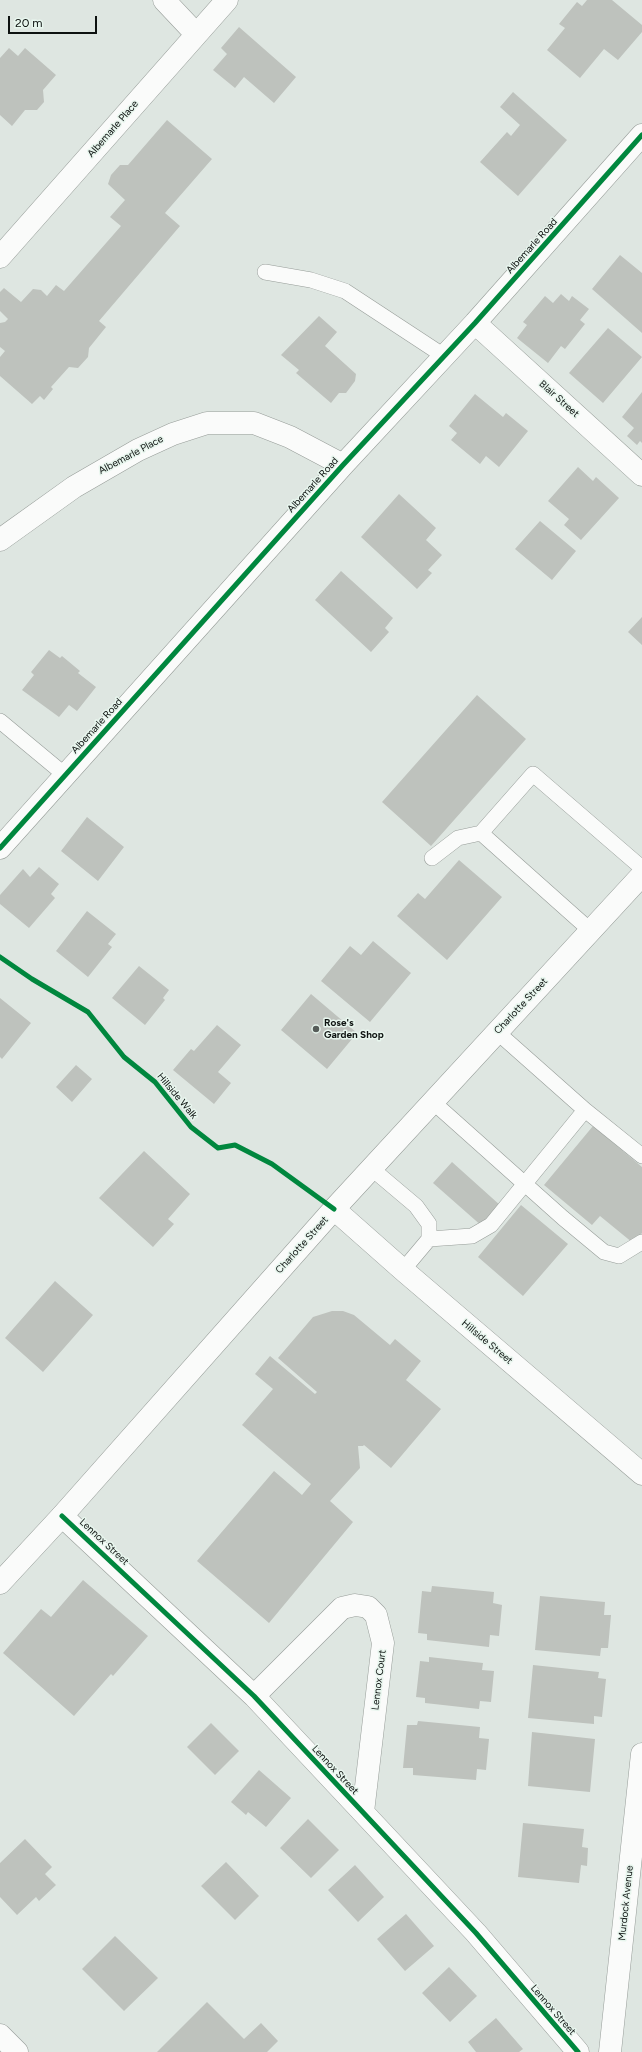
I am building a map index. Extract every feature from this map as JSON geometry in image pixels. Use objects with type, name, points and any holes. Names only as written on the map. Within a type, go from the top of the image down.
[{"type":"street","points":[[164,0],[196,34]]},
{"type":"street","name":"Albemarle Place","points":[[0,257],[227,0]]},
{"type":"street","name":"Albemarle Road","points":[[0,848],[343,465],[475,323],[642,135]]},
{"type":"street","name":"Blair Street","points":[[475,323],[642,475]]},
{"type":"street","name":"Albemarle Place","points":[[0,540],[74,487],[138,450],[173,434],[207,423],[254,423],[290,437],[343,465]]},
{"type":"street","name":"Charlotte Street","points":[[0,1583],[62,1516],[371,1168],[642,875]]},
{"type":"street","name":"Hillside Street","points":[[334,1209],[403,1270],[642,1474]]},
{"type":"street","name":"Lennox Street","points":[[62,1516],[254,1696],[476,1933],[578,2052]]},
{"type":"street","name":"Lennox Court","points":[[254,1696],[342,1608],[355,1605],[368,1607],[376,1615],[383,1643],[363,1812]]},
{"type":"street","name":"Murdock Avenue","points":[[610,2052],[642,1754]]},
{"type":"street","points":[[0,2035],[17,2052]]},
{"type":"lane","points":[[265,272],[311,280],[346,291],[444,356]]},
{"type":"lane","points":[[0,721],[65,775]]},
{"type":"lane","points":[[432,858],[458,838],[481,833],[533,774],[642,868]]},
{"type":"lane","points":[[481,833],[591,930]]},
{"type":"lane","points":[[497,1032],[585,1110],[642,1156]]},
{"type":"lane","points":[[433,1102],[604,1252],[619,1256],[642,1242]]},
{"type":"lane","points":[[429,1239],[472,1236],[491,1225],[585,1110]]},
{"type":"lane","points":[[371,1168],[416,1206],[429,1224],[429,1239],[403,1270]]},
{"type":"building","points":[[587,0],[612,0],[642,25],[642,32],[618,60],[604,49],[580,78],[547,50],[565,28],[559,24],[577,2],[582,6]]},
{"type":"building","points":[[239,27],[296,77],[274,103],[244,77],[235,88],[213,70],[227,54],[221,48]]},
{"type":"building","points":[[9,48],[18,56],[25,48],[56,75],[43,90],[44,102],[37,110],[25,110],[12,126],[0,115],[0,58]]},
{"type":"building","points":[[513,92],[567,140],[518,196],[480,162],[507,132],[511,136],[520,125],[500,107]]},
{"type":"building","points":[[167,120],[212,159],[165,213],[180,226],[99,321],[106,327],[89,348],[88,357],[78,368],[69,367],[51,387],[53,389],[44,400],[40,396],[32,404],[0,376],[0,357],[5,351],[0,347],[0,323],[5,322],[8,319],[0,311],[0,292],[4,288],[21,302],[33,289],[41,290],[47,296],[56,285],[64,291],[121,226],[110,217],[125,200],[108,184],[111,175],[120,165],[128,165]]},
{"type":"building","points":[[620,255],[642,273],[642,333],[592,289]]},
{"type":"building","points":[[561,294],[569,301],[572,296],[589,309],[580,320],[585,324],[565,349],[561,346],[548,363],[517,338],[527,325],[523,322],[545,296],[553,303]]},
{"type":"building","points":[[319,316],[337,332],[325,346],[356,374],[355,381],[346,393],[339,393],[331,403],[296,373],[299,370],[281,355]]},
{"type":"building","points":[[608,328],[642,357],[603,403],[569,373]]},
{"type":"building","points":[[642,392],[642,443],[640,441],[637,445],[627,436],[634,428],[622,417]]},
{"type":"building","points":[[475,394],[503,417],[506,413],[528,431],[499,467],[486,456],[480,464],[451,440],[457,433],[449,426]]},
{"type":"building","points":[[578,467],[593,481],[596,477],[619,498],[581,540],[564,525],[569,519],[548,501]]},
{"type":"building","points":[[399,494],[436,528],[426,540],[442,555],[428,570],[432,573],[417,589],[361,537]]},
{"type":"building","points":[[540,521],[576,551],[552,580],[515,549]]},
{"type":"building","points":[[341,571],[393,618],[385,628],[389,632],[371,652],[315,600]]},
{"type":"building","points":[[642,617],[642,645],[628,632]]},
{"type":"building","points":[[49,650],[60,658],[62,656],[80,671],[78,673],[96,687],[77,711],[69,705],[59,717],[22,690],[34,675],[31,672]]},
{"type":"building","points":[[477,695],[526,739],[431,846],[382,802]]},
{"type":"building","points":[[87,817],[124,847],[98,881],[61,851]]},
{"type":"building","points":[[459,860],[502,897],[447,960],[397,916],[418,893],[425,899]]},
{"type":"building","points":[[39,867],[59,884],[51,894],[55,898],[29,928],[0,904],[0,895],[23,869],[30,877]]},
{"type":"building","points":[[87,911],[116,934],[108,944],[112,947],[88,977],[56,951]]},
{"type":"building","points":[[373,941],[411,973],[370,1022],[321,981],[350,946],[361,955]]},
{"type":"building","points":[[139,966],[169,990],[163,998],[165,1000],[145,1025],[112,998]]},
{"type":"building","points":[[311,994],[357,1033],[327,1069],[281,1030]]},
{"type":"building","points":[[0,998],[31,1023],[2,1059],[0,1057]]},
{"type":"building","points":[[217,1025],[241,1045],[218,1072],[231,1083],[214,1104],[173,1070],[191,1049],[194,1051]]},
{"type":"building","points":[[76,1065],[92,1079],[72,1102],[56,1087]]},
{"type":"building","points":[[593,1126],[642,1167],[642,1233],[633,1243],[600,1216],[592,1225],[544,1185]]},
{"type":"building","points":[[144,1151],[190,1194],[168,1219],[174,1224],[153,1247],[99,1198]]},
{"type":"building","points":[[452,1162],[501,1206],[483,1227],[433,1183]]},
{"type":"building","points":[[521,1205],[568,1244],[523,1296],[478,1257]]},
{"type":"building","points":[[55,1281],[93,1315],[43,1372],[5,1338]]},
{"type":"building","points":[[332,1311],[343,1311],[354,1315],[390,1345],[395,1339],[421,1361],[406,1380],[441,1409],[391,1468],[364,1445],[358,1446],[360,1468],[330,1501],[353,1522],[269,1623],[197,1561],[274,1471],[302,1495],[311,1484],[242,1425],[273,1389],[255,1374],[270,1356],[315,1394],[317,1392],[278,1358],[313,1317]]},
{"type":"building","points":[[83,1580],[148,1636],[113,1676],[111,1674],[74,1716],[3,1653],[41,1609],[51,1617]]},
{"type":"building","points":[[432,1586],[494,1592],[493,1603],[502,1605],[499,1636],[490,1635],[489,1647],[427,1640],[427,1634],[418,1633],[422,1591],[431,1592]]},
{"type":"building","points":[[540,1596],[605,1602],[604,1615],[611,1615],[608,1648],[601,1648],[600,1656],[535,1650]]},
{"type":"building","points":[[429,1657],[483,1663],[482,1670],[494,1671],[491,1702],[480,1701],[479,1709],[425,1703],[425,1698],[416,1697],[420,1661],[429,1662]]},
{"type":"building","points":[[533,1665],[599,1672],[598,1678],[606,1679],[602,1717],[594,1716],[594,1724],[528,1718]]},
{"type":"building","points":[[418,1721],[480,1727],[479,1738],[489,1739],[486,1770],[477,1769],[476,1780],[413,1775],[413,1768],[403,1768],[407,1725],[417,1725]]},
{"type":"building","points":[[211,1723],[239,1751],[215,1775],[187,1747]]},
{"type":"building","points":[[532,1732],[595,1739],[590,1792],[528,1786]]},
{"type":"building","points":[[259,1770],[291,1798],[266,1827],[248,1812],[246,1815],[231,1802]]},
{"type":"building","points":[[308,1819],[339,1850],[311,1878],[280,1848]]},
{"type":"building","points":[[523,1823],[584,1829],[582,1847],[588,1848],[587,1866],[581,1865],[579,1883],[518,1877]]},
{"type":"building","points":[[25,1839],[52,1867],[45,1874],[56,1885],[39,1901],[36,1897],[17,1915],[0,1897],[0,1863]]},
{"type":"building","points":[[226,1862],[259,1896],[235,1920],[201,1886]]},
{"type":"building","points":[[355,1865],[384,1897],[358,1922],[328,1890]]},
{"type":"building","points":[[406,1914],[434,1946],[405,1971],[377,1939]]},
{"type":"building","points":[[115,1936],[158,1978],[124,2011],[82,1969]]},
{"type":"building","points":[[449,1967],[477,1996],[450,2022],[422,1993]]},
{"type":"building","points":[[207,2002],[244,2039],[261,2023],[278,2041],[267,2052],[157,2052]]},
{"type":"building","points":[[496,2018],[523,2049],[519,2052],[476,2052],[468,2042]]},
{"type":"cycle path","points":[[0,848],[343,465],[475,323],[642,135]]},
{"type":"cycle path","name":"Hillside Walk","points":[[0,957],[32,979],[88,1012],[124,1057],[155,1082],[191,1127],[218,1148],[235,1145],[272,1164],[334,1209]]},
{"type":"cycle path","points":[[62,1516],[254,1696],[476,1933],[578,2052]]},
{"type":"place","name":"Rose's Garden Shop","points":[[316,1029]]}]
